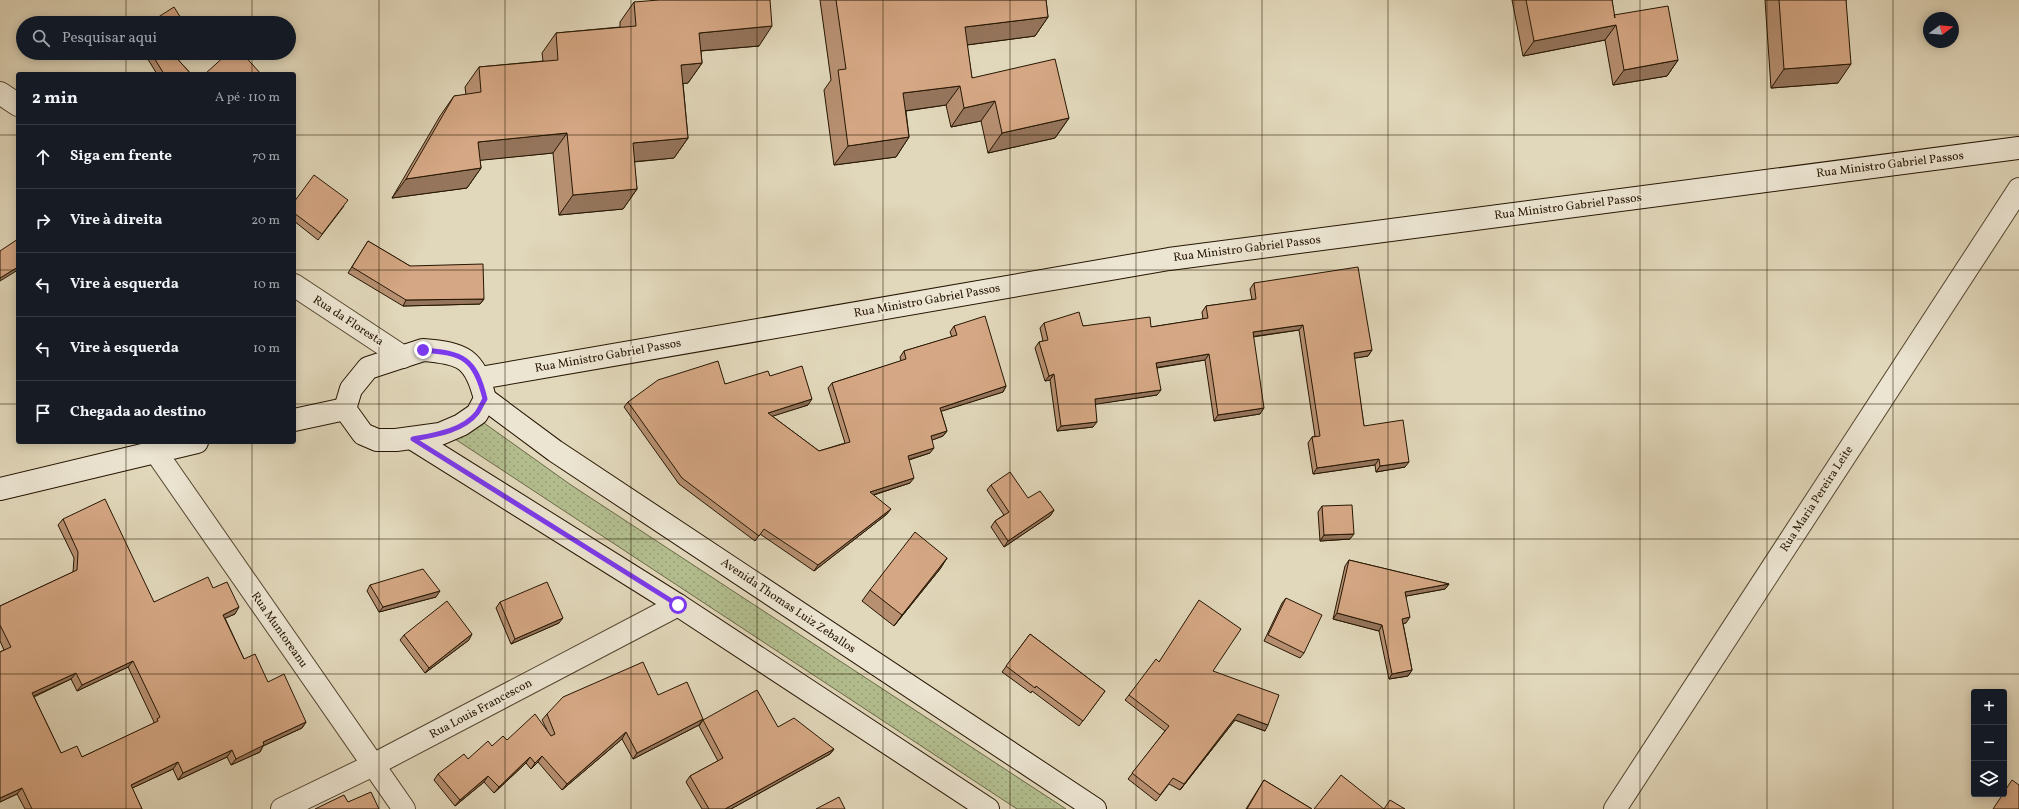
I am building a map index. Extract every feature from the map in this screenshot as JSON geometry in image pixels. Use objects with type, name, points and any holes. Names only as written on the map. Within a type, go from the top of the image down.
[{"type":"main road","points":[[0,93],[16,103]]},
{"type":"main road","name":"Rua Ministro Gabriel Passos","points":[[482,388],[1169,259],[2019,148]]},
{"type":"main road","name":"Rua Maria Pereira Leite","points":[[1615,809],[2019,189]]},
{"type":"main road","name":"Rua da Floresta","points":[[296,286],[403,357]]},
{"type":"main road","points":[[423,350],[449,352],[472,365],[482,388],[476,414],[461,425],[440,434],[413,439],[377,440],[363,434],[345,409],[351,389],[368,368],[423,350]]},
{"type":"main road","name":"Avenida Thomas Luiz Zeballos","points":[[482,388],[555,451],[1095,809]]},
{"type":"main road","points":[[296,420],[345,409]]},
{"type":"main road","points":[[413,439],[678,605],[988,809]]},
{"type":"main road","points":[[0,489],[188,444]]},
{"type":"main road","name":"Rua Muntoreanu","points":[[155,451],[404,809]]},
{"type":"main road","name":"Rua Louis Francescon","points":[[282,809],[373,766],[678,605]]},
{"type":"green space","points":[[484,423],[571,485],[1066,809],[1017,809],[455,439]]},
{"type":"building","points":[[659,0],[770,0],[772,26],[699,33],[702,63],[681,65],[688,138],[633,143],[637,189],[573,195],[567,133],[478,142],[481,168],[406,179],[454,96],[481,92],[479,67],[558,60],[556,33],[636,26],[634,2]]},
{"type":"building","points":[[836,0],[1046,0],[1048,17],[965,27],[972,78],[1055,59],[1069,118],[1002,133],[995,101],[964,108],[960,86],[903,93],[909,137],[848,146],[838,70],[846,69]]},
{"type":"building","points":[[1526,0],[1612,0],[1614,15],[1668,6],[1678,60],[1624,70],[1616,25],[1534,41]]},
{"type":"building","points":[[1779,0],[1846,0],[1851,64],[1784,69]]},
{"type":"building","points":[[174,7],[180,16],[160,16]]},
{"type":"building","points":[[155,60],[178,60],[189,72],[163,72]]},
{"type":"building","points":[[220,60],[248,60],[259,72],[207,72]]},
{"type":"building","points":[[314,175],[348,200],[322,234],[296,214],[296,199]]},
{"type":"building","points":[[16,240],[16,268],[0,278],[0,251]]},
{"type":"building","points":[[368,241],[410,266],[483,264],[484,299],[406,300],[352,267]]},
{"type":"building","points":[[1358,267],[1372,350],[1354,353],[1364,426],[1403,420],[1409,462],[1380,466],[1379,459],[1317,468],[1312,437],[1320,436],[1303,325],[1253,332],[1264,408],[1218,415],[1209,354],[1156,363],[1161,390],[1095,399],[1097,422],[1061,426],[1054,374],[1049,376],[1039,342],[1048,340],[1044,323],[1079,312],[1083,326],[1150,317],[1151,327],[1208,318],[1206,306],[1256,299],[1254,283]]},
{"type":"building","points":[[985,316],[1006,386],[940,408],[947,431],[931,436],[934,448],[908,456],[914,478],[870,492],[891,509],[818,565],[764,529],[759,536],[682,478],[628,402],[658,380],[718,361],[725,384],[768,371],[770,376],[802,366],[812,399],[768,413],[819,451],[850,442],[832,383],[906,359],[904,351],[957,335],[954,326]]},
{"type":"building","points":[[1010,472],[1028,498],[1040,491],[1054,510],[1008,541],[995,521],[1009,512],[991,485]]},
{"type":"building","points":[[105,499],[154,602],[208,577],[213,588],[227,582],[239,607],[223,615],[244,659],[255,654],[268,682],[284,674],[306,722],[263,742],[264,745],[236,759],[232,750],[183,773],[178,762],[131,785],[142,809],[32,809],[22,788],[0,798],[0,652],[11,647],[0,625],[0,606],[77,570],[78,552],[63,519]],"holes":[[[133,661],[160,717],[157,719],[158,721],[82,757],[77,746],[61,753],[32,693],[76,673],[82,685]]]},
{"type":"building","points":[[1352,505],[1354,534],[1324,535],[1322,506]]},
{"type":"building","points":[[915,532],[947,558],[902,615],[870,590]]},
{"type":"building","points":[[1349,560],[1449,584],[1405,592],[1410,617],[1402,619],[1412,670],[1392,674],[1382,625],[1337,613]]},
{"type":"building","points":[[423,569],[440,591],[383,607],[370,585]]},
{"type":"building","points":[[547,582],[563,618],[515,639],[500,602]]},
{"type":"building","points":[[1286,598],[1322,615],[1304,653],[1268,635]]},
{"type":"building","points":[[1199,600],[1241,629],[1213,671],[1279,695],[1268,725],[1238,714],[1184,784],[1173,778],[1160,795],[1132,773],[1169,726],[1129,695],[1156,659],[1159,662]]},
{"type":"building","points":[[447,601],[472,634],[429,668],[404,635]]},
{"type":"building","points":[[1030,634],[1105,691],[1083,721],[1006,666]]},
{"type":"building","points":[[643,662],[658,695],[687,682],[703,719],[637,753],[626,732],[567,784],[542,756],[535,763],[530,757],[499,787],[488,776],[460,800],[438,774],[464,754],[468,759],[488,741],[492,746],[503,736],[507,740],[535,714],[551,736],[555,734],[547,714],[563,697]]},
{"type":"building","points":[[757,690],[778,727],[794,718],[834,749],[725,809],[709,809],[690,776],[723,758],[703,720]]},
{"type":"building","points":[[1341,775],[1384,809],[1314,809]]},
{"type":"building","points":[[1264,780],[1312,809],[1247,809]]},
{"type":"building","points":[[2012,780],[2019,785],[2019,809],[1993,809],[2001,797],[2007,797],[2007,788]]},
{"type":"building","points":[[371,792],[379,809],[315,809],[344,795],[348,802]]},
{"type":"building","points":[[839,797],[845,809],[816,809]]},
{"type":"building","points":[[1390,800],[1405,809],[1384,809]]},
{"type":"route","points":[[423,350],[449,352],[472,365],[480,378],[485,399],[476,414],[461,425],[440,434],[413,439],[678,605]]}]
